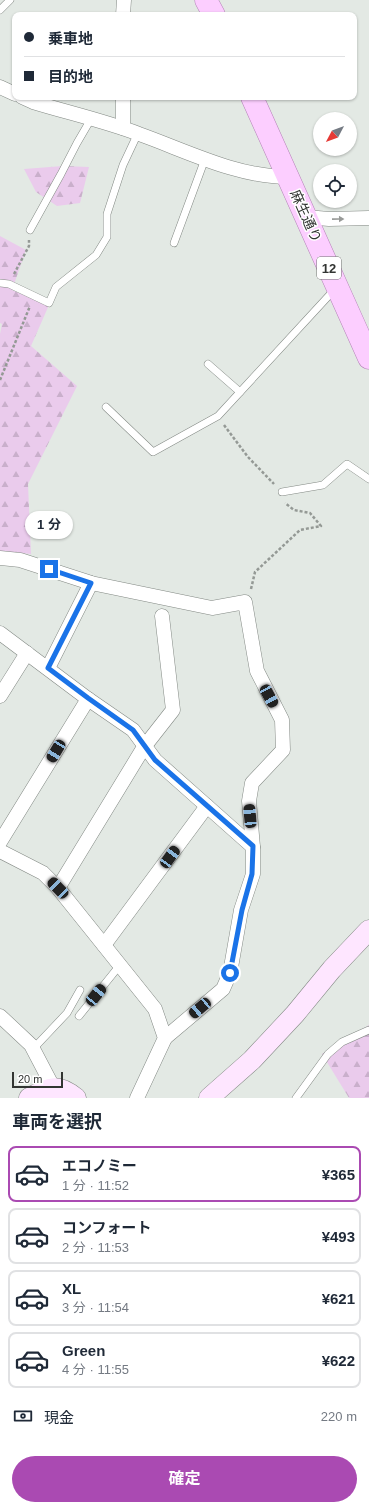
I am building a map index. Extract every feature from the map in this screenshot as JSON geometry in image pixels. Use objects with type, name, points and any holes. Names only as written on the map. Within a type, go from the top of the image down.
[{"type":"main road","points":[[206,0],[212,12]]},
{"type":"main road","name":"麻生通り","points":[[253,100],[369,358]]},
{"type":"street","points":[[123,12],[124,0]]},
{"type":"street","points":[[0,87],[12,93]]},
{"type":"street","points":[[29,100],[123,128],[240,170],[272,177],[288,177]]},
{"type":"street","points":[[123,100],[123,128]]},
{"type":"street","points":[[306,217],[329,219],[369,218]]},
{"type":"street","points":[[0,558],[20,560],[91,583],[212,608],[245,602],[257,671],[282,720],[283,750],[252,783],[249,801],[253,846],[252,874],[242,910],[230,973],[222,988],[165,1038],[137,1098]]},
{"type":"street","points":[[48,668],[91,583]]},
{"type":"street","points":[[58,888],[144,747],[173,710],[162,616]]},
{"type":"street","points":[[0,632],[133,730],[155,760],[253,846]]},
{"type":"street","points":[[0,696],[27,653]]},
{"type":"street","points":[[0,842],[88,698]]},
{"type":"street","points":[[104,945],[207,806]]},
{"type":"street","points":[[0,851],[43,873],[58,888],[155,1009],[165,1038]]},
{"type":"street","points":[[208,1098],[252,1060],[295,1014],[332,969],[369,930]]},
{"type":"street","points":[[0,1016],[31,1045],[52,1087]]},
{"type":"street","points":[[29,1098],[52,1087],[61,1088],[76,1098]]},
{"type":"lane","points":[[1,9],[10,0]]},
{"type":"lane","points":[[30,230],[91,119]]},
{"type":"lane","points":[[0,283],[9,284],[49,303],[56,287],[96,256],[107,237],[107,214],[123,165],[138,133]]},
{"type":"lane","points":[[174,243],[205,158]]},
{"type":"lane","points":[[106,407],[153,452],[218,416],[337,286]]},
{"type":"lane","points":[[208,364],[240,392]]},
{"type":"lane","points":[[282,492],[323,485],[346,464],[369,480]]},
{"type":"lane","points":[[79,1016],[120,965]]},
{"type":"lane","points":[[33,1049],[67,1013],[80,990]]},
{"type":"lane","points":[[296,1098],[328,1054],[342,1042],[369,1030]]},
{"type":"path","points":[[9,284],[29,246],[30,230]]},
{"type":"path","points":[[0,380],[35,296]]},
{"type":"path","points":[[218,416],[248,457],[282,492],[280,498],[294,510],[310,513],[321,526],[300,530],[255,572],[249,597],[245,602]]},
{"type":"green space","points":[[63,166],[89,167],[80,203],[57,206],[36,192],[24,169]]},
{"type":"green space","points":[[0,236],[26,250],[12,290],[49,305],[31,346],[77,386],[28,484],[31,554],[0,551],[0,334],[2,324],[0,323]]},
{"type":"green space","points":[[369,1025],[369,1098],[349,1098],[322,1054]]},
{"type":"route","points":[[49,569],[91,583],[48,668],[133,730],[155,760],[253,846],[252,874],[242,910],[230,973]]}]
